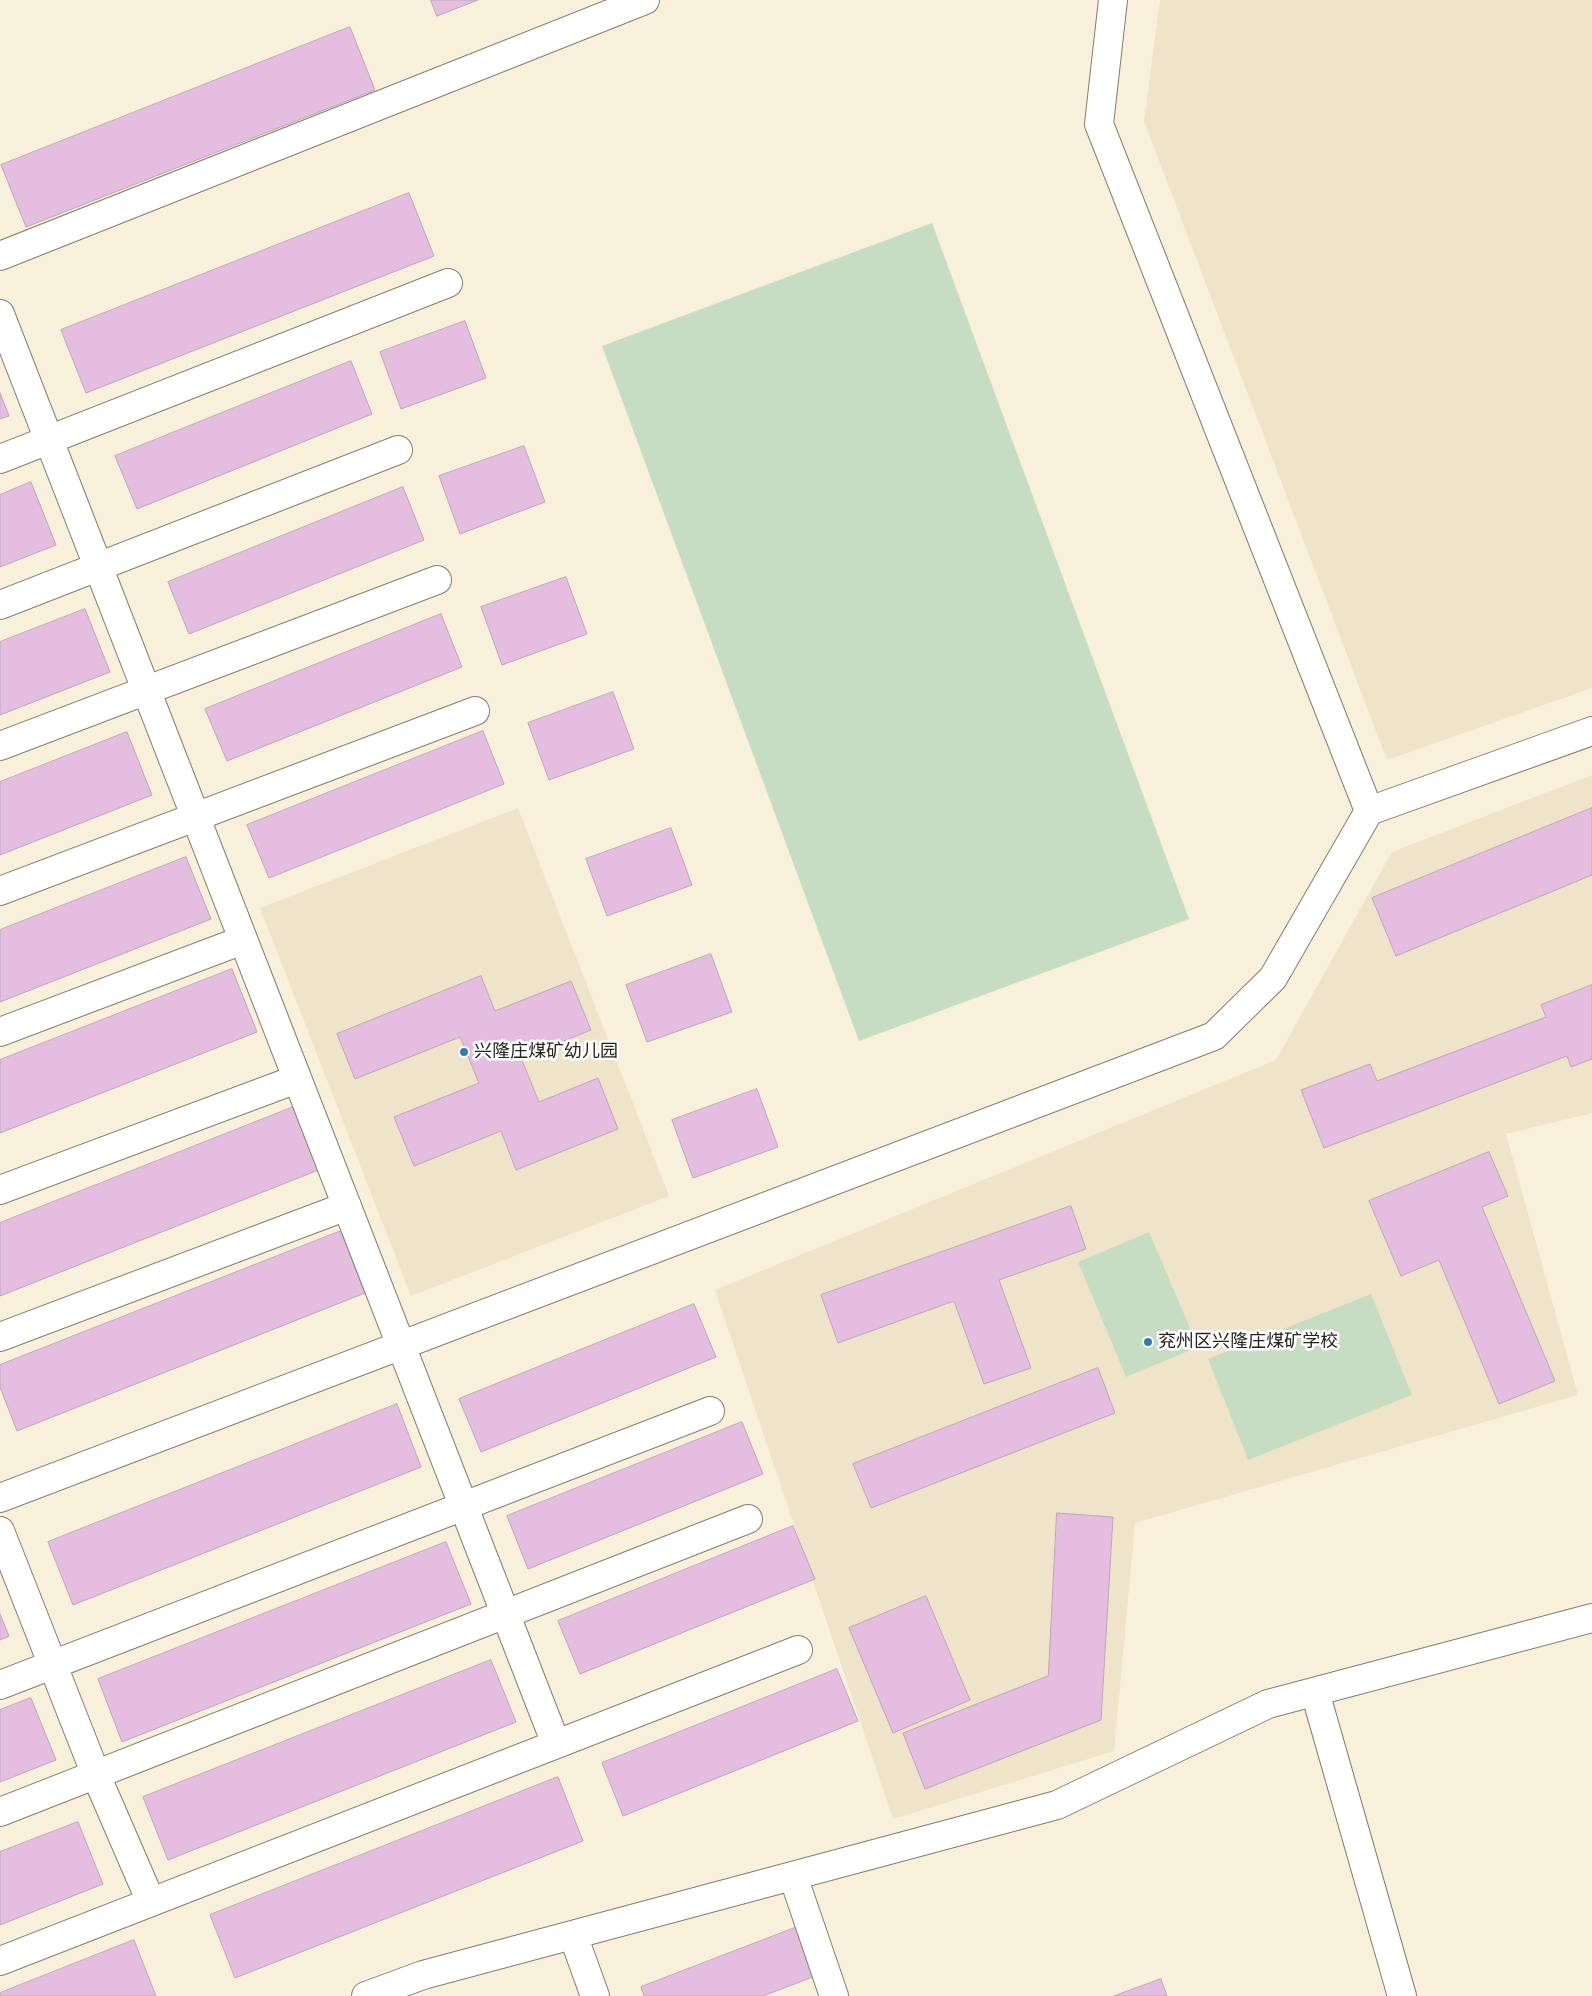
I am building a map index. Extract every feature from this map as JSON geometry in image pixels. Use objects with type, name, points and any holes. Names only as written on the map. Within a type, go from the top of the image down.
[{"type":"street","points":[[0,256],[645,0]]},
{"type":"street","points":[[1113,0],[1099,124],[1369,811]]},
{"type":"street","points":[[0,459],[448,283]]},
{"type":"street","points":[[0,314],[556,1744]]},
{"type":"street","points":[[0,605],[398,450]]},
{"type":"street","points":[[0,746],[437,580]]},
{"type":"street","points":[[0,891],[475,711]]},
{"type":"street","points":[[0,1498],[1214,1036],[1273,978],[1369,811],[1592,731]]},
{"type":"street","points":[[0,1032],[243,940]]},
{"type":"street","points":[[0,1190],[297,1079]]},
{"type":"street","points":[[0,1337],[347,1206]]},
{"type":"street","points":[[0,1685],[710,1411]]},
{"type":"street","points":[[0,1812],[748,1519]]},
{"type":"street","points":[[0,1531],[96,1775],[151,1902]]},
{"type":"street","points":[[380,1994],[423,1974],[1057,1805],[1268,1704],[1592,1618]]},
{"type":"street","points":[[0,1961],[798,1650]]},
{"type":"street","points":[[1315,1692],[1402,1996]]},
{"type":"street","points":[[793,1876],[834,1996]]},
{"type":"street","points":[[572,1935],[595,1996]]},
{"type":"shaded area","points":[[1160,0],[1592,0],[1592,688],[1387,760],[1144,121]]},
{"type":"shaded area","name":"兖州区兴隆庄煤矿学校","points":[[1592,775],[1592,1113],[1506,1134],[1578,1395],[1135,1523],[1114,1751],[893,1819],[715,1290],[1276,1060],[1392,852]]},
{"type":"shaded area","name":"兴隆庄煤矿幼儿园","points":[[518,808],[669,1196],[411,1296],[260,908]]},
{"type":"green space","points":[[932,223],[1189,919],[859,1041],[602,346]]},
{"type":"green space","points":[[1149,1232],[1198,1347],[1126,1377],[1078,1262]]},
{"type":"green space","points":[[1371,1294],[1412,1395],[1248,1460],[1208,1359]]},
{"type":"building","points":[[431,0],[478,0],[437,16]]},
{"type":"building","points":[[350,27],[375,90],[26,227],[1,165]]},
{"type":"building","points":[[409,193],[434,256],[86,393],[61,330]]},
{"type":"building","points":[[465,321],[486,378],[401,409],[380,352]]},
{"type":"building","points":[[351,361],[372,414],[137,509],[115,456]]},
{"type":"building","points":[[0,393],[9,416],[0,419]]},
{"type":"building","points":[[524,446],[545,502],[460,534],[439,476]]},
{"type":"building","points":[[31,482],[56,545],[0,567],[0,495]]},
{"type":"building","points":[[403,487],[424,540],[189,634],[168,582]]},
{"type":"building","points":[[566,577],[587,634],[502,665],[481,607]]},
{"type":"building","points":[[85,609],[110,672],[0,715],[0,642]]},
{"type":"building","points":[[441,614],[462,667],[227,761],[205,709]]},
{"type":"building","points":[[613,692],[634,749],[549,780],[528,723]]},
{"type":"building","points":[[483,731],[504,784],[269,878],[247,825]]},
{"type":"building","points":[[127,732],[152,795],[0,855],[0,782]]},
{"type":"building","points":[[1592,808],[1592,875],[1396,956],[1372,898]]},
{"type":"building","points":[[671,828],[692,885],[607,916],[586,859]]},
{"type":"building","points":[[186,857],[211,919],[0,1002],[0,930]]},
{"type":"building","points":[[711,954],[732,1012],[647,1042],[626,985]]},
{"type":"building","points":[[232,969],[257,1032],[0,1133],[0,1060]]},
{"type":"building","points":[[481,976],[495,1011],[571,981],[591,1030],[521,1058],[539,1102],[598,1078],[618,1129],[516,1170],[501,1131],[414,1166],[394,1117],[479,1083],[460,1037],[355,1079],[337,1034]]},
{"type":"building","points":[[1592,985],[1592,1059],[1571,1067],[1567,1056],[1324,1148],[1301,1090],[1370,1064],[1377,1081],[1546,1017],[1541,1005]]},
{"type":"building","points":[[757,1089],[778,1147],[693,1178],[672,1120]]},
{"type":"building","points":[[296,1106],[321,1169],[0,1296],[0,1223]]},
{"type":"building","points":[[1489,1152],[1508,1196],[1482,1207],[1555,1381],[1499,1404],[1439,1260],[1401,1276],[1369,1201]]},
{"type":"building","points":[[1071,1206],[1086,1249],[999,1280],[1031,1368],[984,1384],[954,1301],[838,1343],[821,1295]]},
{"type":"building","points":[[341,1231],[365,1293],[17,1431],[0,1387],[0,1365]]},
{"type":"building","points":[[694,1304],[716,1357],[481,1452],[459,1399]]},
{"type":"building","points":[[1098,1368],[1115,1413],[871,1508],[853,1464]]},
{"type":"building","points":[[397,1404],[421,1467],[73,1605],[48,1542]]},
{"type":"building","points":[[742,1422],[763,1474],[528,1569],[507,1516]]},
{"type":"building","points":[[1057,1513],[1113,1517],[1101,1720],[925,1789],[903,1733],[1048,1676]]},
{"type":"building","points":[[793,1526],[815,1579],[580,1674],[558,1621]]},
{"type":"building","points":[[446,1542],[471,1604],[122,1742],[98,1679]]},
{"type":"building","points":[[926,1596],[970,1700],[893,1733],[849,1628]]},
{"type":"building","points":[[0,1614],[9,1636],[0,1640]]},
{"type":"building","points":[[491,1660],[516,1722],[168,1860],[143,1797]]},
{"type":"building","points":[[837,1669],[858,1721],[623,1816],[602,1763]]},
{"type":"building","points":[[31,1698],[56,1760],[0,1782],[0,1710]]},
{"type":"building","points":[[558,1777],[583,1841],[235,1978],[210,1915]]},
{"type":"building","points":[[78,1822],[103,1884],[0,1925],[0,1852]]},
{"type":"building","points":[[805,1924],[823,1973],[763,1996],[644,1996],[641,1987]]},
{"type":"building","points":[[134,1940],[156,1996],[0,1996],[0,1993]]},
{"type":"building","points":[[1161,1979],[1167,1996],[1114,1996]]},
{"type":"place","name":"兴隆庄煤矿幼儿园","points":[[464,1052]]},
{"type":"place","name":"兖州区兴隆庄煤矿学校","points":[[1148,1342]]}]
